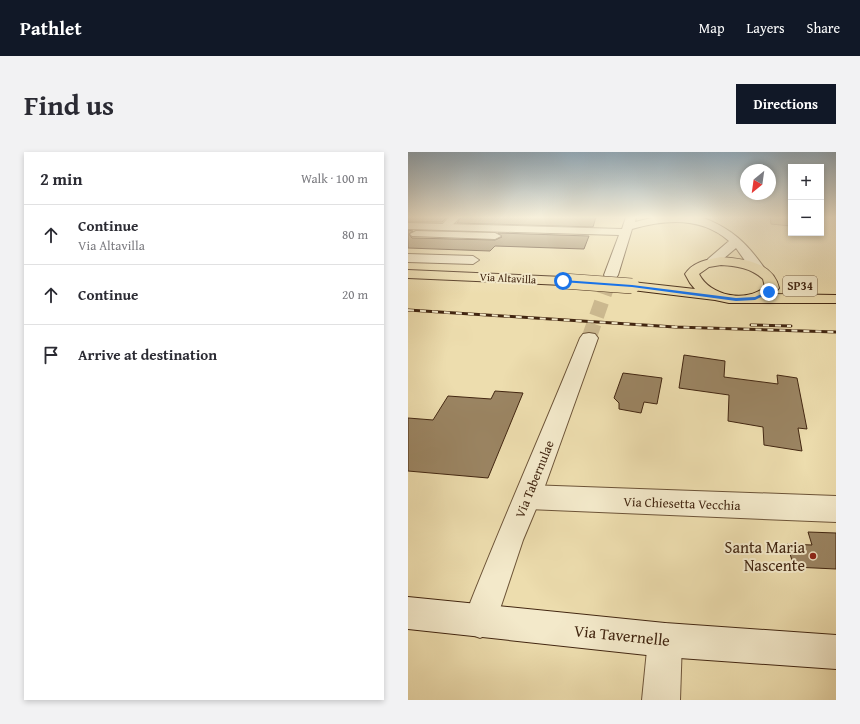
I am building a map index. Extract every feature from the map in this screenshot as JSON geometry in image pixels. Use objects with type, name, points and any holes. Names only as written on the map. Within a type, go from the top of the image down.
[{"type":"main road","name":"SP34","points":[[683,276],[700,266],[712,262],[735,262],[793,284],[836,295]]},
{"type":"main road","name":"SP34","points":[[755,298],[764,296],[772,288],[773,283],[762,271]]},
{"type":"main road","name":"Via Altavilla","points":[[408,274],[563,281],[632,286],[725,298]]},
{"type":"main road","name":"SP34","points":[[683,276],[694,282],[700,289],[725,298],[836,299]]},
{"type":"main road","name":"Via Altavilla","points":[[632,286],[683,276]]},
{"type":"street","points":[[611,275],[623,243]]},
{"type":"street","points":[[712,262],[735,243]]},
{"type":"street","points":[[739,243],[746,249],[762,271]]},
{"type":"street","points":[[408,258],[473,260]]},
{"type":"street","name":"Via Tabernulae","points":[[480,621],[509,540],[528,497],[589,338]]},
{"type":"street","name":"Via Chiesetta Vecchia","points":[[528,497],[836,509]]},
{"type":"street","name":"Via Tavernelle","points":[[408,613],[665,640],[836,652]]},
{"type":"street","points":[[661,700],[665,640]]},
{"type":"building","points":[[408,243],[586,243],[584,249],[495,246],[490,251],[408,248]]},
{"type":"building","points":[[684,355],[725,361],[724,377],[778,384],[777,375],[797,378],[807,429],[798,428],[802,451],[764,445],[763,427],[728,421],[729,395],[679,388]]},
{"type":"building","points":[[623,373],[662,378],[657,404],[644,402],[641,413],[619,409],[619,403],[614,398]]},
{"type":"building","points":[[495,391],[523,393],[488,478],[408,471],[408,418],[433,420],[448,396],[491,399]]},
{"type":"building","name":"Santa Maria Nascente","points":[[808,532],[836,533],[836,569],[794,567],[787,544],[812,545]]},
{"type":"tunnel","points":[[589,338],[611,275]]},
{"type":"railway","points":[[408,310],[675,327],[836,332]]},
{"type":"railway","points":[[751,325],[791,326]]},
{"type":"place","name":"Santa Maria Nascente","points":[[813,556]]},
{"type":"route","points":[[563,281],[632,286],[736,300],[746,300],[764,296],[769,292]]}]
